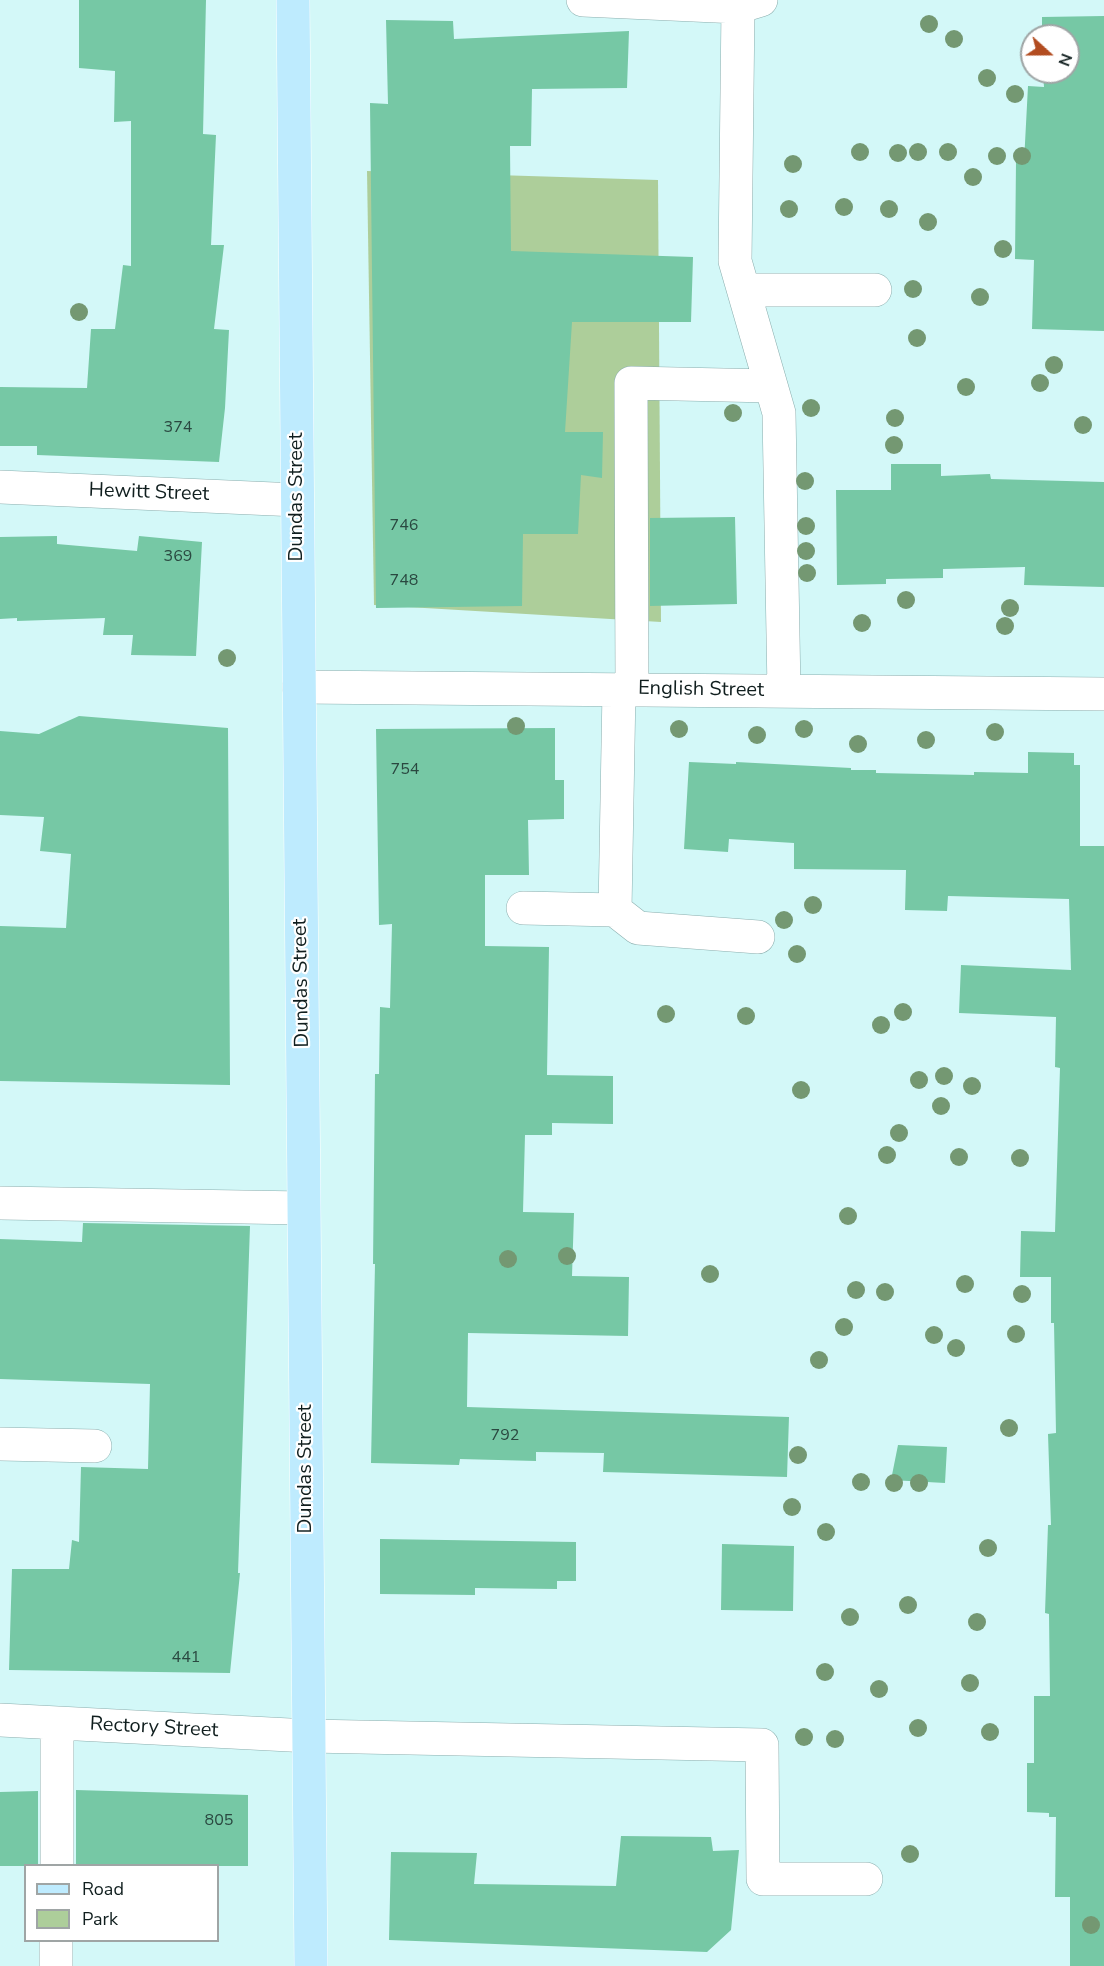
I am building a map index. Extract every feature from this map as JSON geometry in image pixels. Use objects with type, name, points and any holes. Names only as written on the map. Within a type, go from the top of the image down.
[{"type":"main road","name":"Dundas Street","points":[[293,0],[311,1966]]},
{"type":"street","points":[[583,0],[749,4],[735,261],[779,413],[784,691]]},
{"type":"street","points":[[744,290],[875,290]]},
{"type":"street","points":[[615,910],[626,690],[631,383],[771,386]]},
{"type":"street","name":"Hewitt Street","points":[[0,487],[297,500]]},
{"type":"street","name":"English Street","points":[[299,687],[1104,694]]},
{"type":"street","points":[[523,908],[615,910],[638,928],[758,937]]},
{"type":"street","points":[[0,1203],[304,1208]]},
{"type":"street","points":[[0,1444],[95,1446]]},
{"type":"street","name":"Rectory Street","points":[[0,1720],[309,1736],[762,1745],[764,1879],[866,1879]]},
{"type":"street","points":[[57,1723],[57,1864]]},
{"type":"street","points":[[56,1942],[56,1966]]},
{"type":"green space","points":[[367,171],[658,180],[661,622],[374,605]]},
{"type":"building","points":[[79,0],[206,0],[203,134],[216,135],[211,245],[224,245],[214,329],[229,330],[225,408],[219,462],[37,455],[37,446],[0,446],[0,387],[87,388],[91,329],[115,329],[123,265],[131,266],[131,121],[114,122],[115,71],[79,68]]},
{"type":"building","points":[[1104,16],[1104,331],[1032,329],[1034,260],[1015,259],[1016,162],[1024,162],[1028,86],[1080,84],[1080,24],[1042,24],[1042,17]]},
{"type":"building","points":[[386,20],[453,21],[454,39],[629,31],[627,88],[532,89],[531,146],[510,146],[511,251],[693,257],[691,322],[572,322],[565,432],[603,432],[602,478],[581,475],[578,534],[523,534],[522,606],[376,608],[370,103],[388,104]]},
{"type":"building","points":[[891,464],[941,464],[941,476],[990,474],[991,479],[1104,482],[1104,587],[1024,585],[1025,567],[943,569],[943,578],[886,579],[886,584],[837,585],[836,490],[891,490]]},
{"type":"building","points":[[735,517],[737,604],[650,606],[650,518]]},
{"type":"building","points":[[57,536],[57,544],[137,551],[139,536],[202,542],[196,656],[131,655],[133,635],[103,635],[105,618],[17,621],[17,618],[0,619],[0,537]]},
{"type":"building","points":[[79,716],[228,728],[230,1085],[0,1081],[0,926],[66,928],[71,854],[40,851],[44,817],[0,815],[0,731],[39,734]]},
{"type":"building","points":[[555,728],[555,780],[564,780],[564,819],[528,820],[529,875],[485,875],[485,946],[549,947],[547,1075],[613,1076],[613,1124],[552,1123],[552,1135],[525,1135],[523,1212],[574,1213],[572,1276],[629,1277],[628,1336],[468,1333],[467,1407],[789,1417],[787,1477],[603,1472],[604,1453],[536,1452],[536,1461],[460,1459],[459,1465],[371,1463],[375,1264],[373,1264],[375,1074],[379,1074],[380,1007],[390,1008],[392,924],[379,925],[376,729]]},
{"type":"building","points":[[1028,752],[1074,753],[1074,765],[1080,765],[1080,846],[1104,846],[1104,1966],[1070,1966],[1070,1897],[1055,1897],[1056,1817],[1049,1817],[1049,1813],[1027,1812],[1027,1763],[1034,1763],[1034,1696],[1050,1696],[1049,1614],[1045,1613],[1048,1525],[1051,1525],[1048,1434],[1056,1433],[1051,1277],[1020,1277],[1021,1231],[1055,1232],[1060,1068],[1055,1067],[1056,1017],[959,1013],[961,965],[1071,970],[1069,899],[948,896],[947,911],[905,910],[906,870],[794,869],[794,843],[729,839],[728,852],[684,849],[689,762],[851,768],[851,770],[876,770],[876,773],[974,775],[974,772],[1028,773]]},
{"type":"building","points":[[83,1223],[250,1226],[238,1573],[240,1573],[230,1673],[9,1670],[12,1569],[69,1569],[72,1540],[79,1542],[81,1467],[148,1469],[150,1384],[0,1379],[0,1239],[82,1242]]},
{"type":"building","points":[[898,1445],[947,1447],[945,1483],[891,1480]]},
{"type":"building","points":[[380,1539],[576,1542],[576,1581],[557,1581],[557,1589],[475,1588],[475,1595],[380,1594]]},
{"type":"building","points":[[722,1544],[794,1546],[793,1611],[721,1610]]},
{"type":"building","points":[[76,1790],[248,1795],[248,1866],[76,1864]]},
{"type":"building","points":[[38,1791],[38,1864],[0,1866],[0,1792]]},
{"type":"building","points":[[621,1836],[711,1837],[713,1851],[739,1850],[731,1930],[707,1952],[389,1940],[391,1852],[477,1853],[474,1884],[616,1886]]}]
